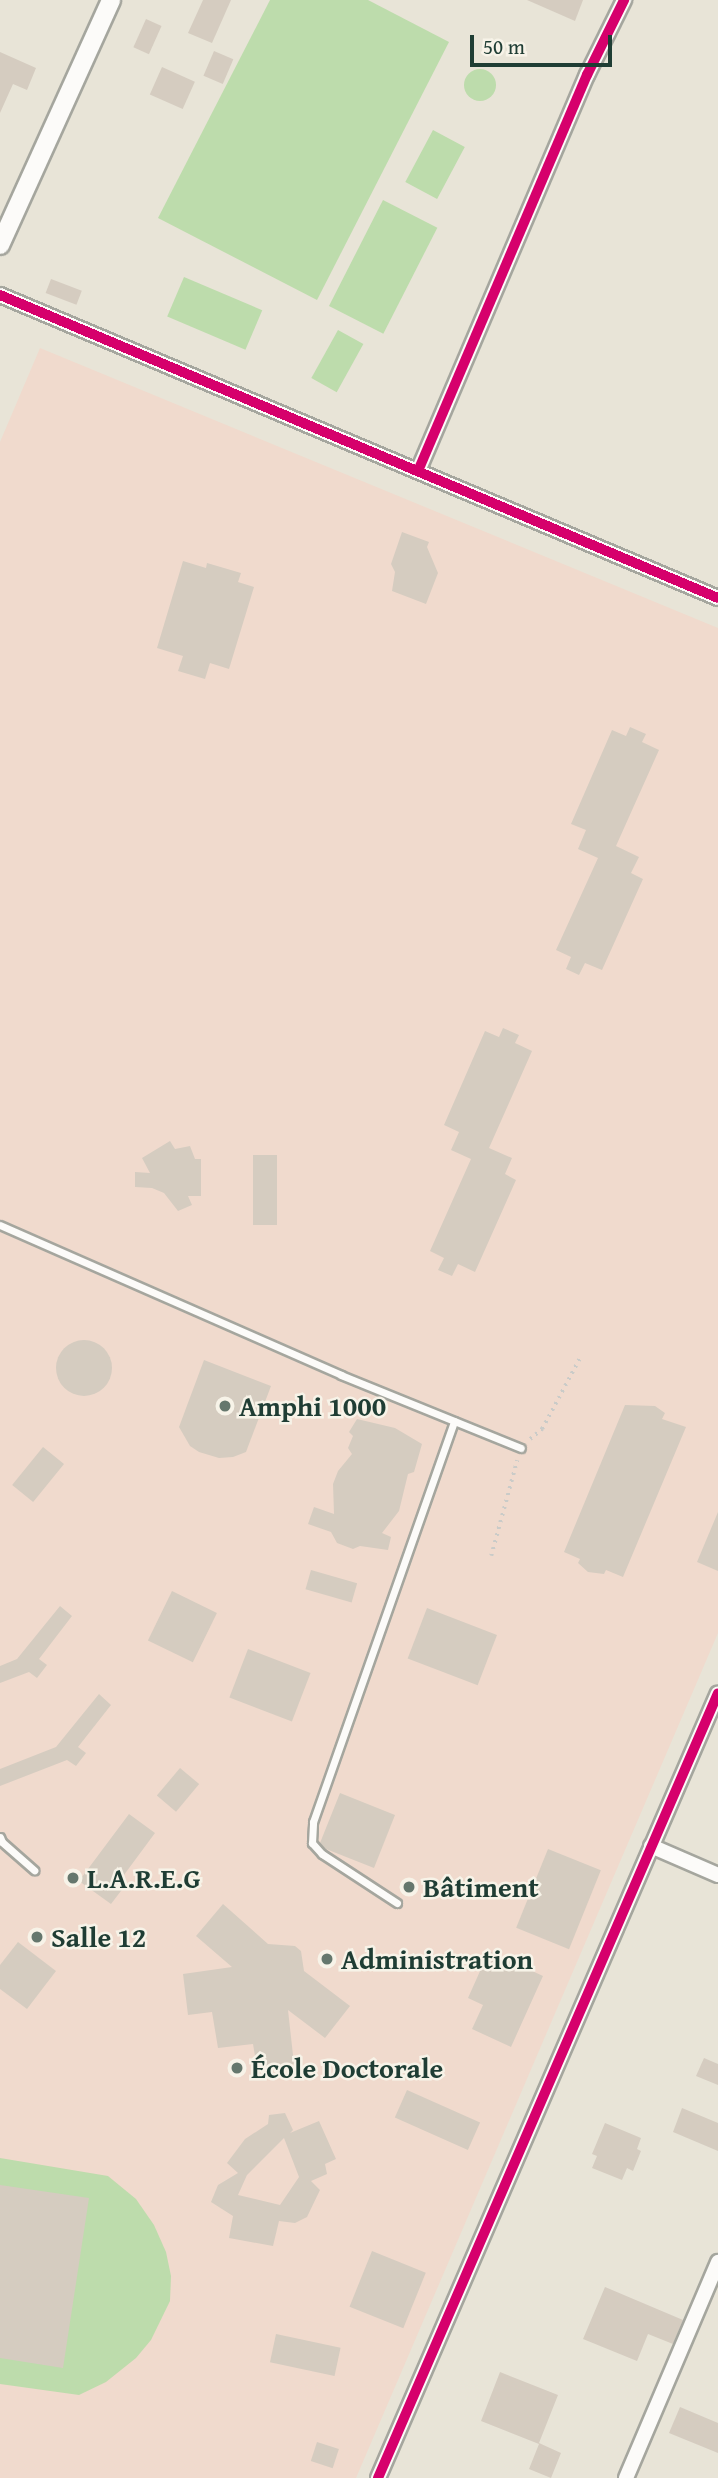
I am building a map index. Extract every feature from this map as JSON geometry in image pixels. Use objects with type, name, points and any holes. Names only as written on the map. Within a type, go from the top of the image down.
[{"type":"street","points":[[0,245],[111,0]]},
{"type":"street","points":[[418,471],[587,75],[624,0]]},
{"type":"street","points":[[0,295],[718,598]]},
{"type":"street","points":[[378,2478],[718,1693]]},
{"type":"street","points":[[652,1846],[718,1875]]},
{"type":"street","points":[[626,2478],[718,2262]]},
{"type":"lane","points":[[0,1225],[341,1375],[521,1448]]},
{"type":"lane","points":[[397,1903],[322,1854],[312,1843],[313,1822],[454,1421]]},
{"type":"lane","points":[[0,1836],[2,1842],[34,1870]]},
{"type":"shaded area","points":[[40,348],[718,628],[718,1633],[356,2478],[0,2478],[0,442]]},
{"type":"green space","points":[[270,0],[368,0],[449,42],[317,300],[158,218]]},
{"type":"green space","points":[[480,69],[491,74],[496,85],[491,96],[480,101],[469,96],[464,85],[469,74]]},
{"type":"green space","points":[[433,130],[465,147],[437,199],[405,182]]},
{"type":"green space","points":[[383,200],[437,228],[383,334],[329,306]]},
{"type":"green space","points":[[184,277],[262,310],[245,350],[167,317]]},
{"type":"green space","points":[[338,330],[363,344],[337,392],[311,378]]},
{"type":"green space","points":[[0,2158],[108,2176],[136,2199],[154,2225],[166,2252],[171,2276],[170,2301],[151,2340],[136,2358],[106,2382],[79,2395],[0,2384]]},
{"type":"building","points":[[203,0],[231,0],[212,43],[188,33]]},
{"type":"building","points":[[527,0],[583,0],[575,21]]},
{"type":"building","points":[[146,19],[162,26],[149,54],[133,47]]},
{"type":"building","points":[[214,51],[233,59],[223,84],[203,76]]},
{"type":"building","points":[[0,52],[36,68],[27,90],[13,84],[0,113]]},
{"type":"building","points":[[162,67],[195,82],[183,109],[150,94]]},
{"type":"building","points":[[51,279],[82,291],[76,305],[46,293]]},
{"type":"building","points":[[402,532],[429,542],[427,547],[438,573],[426,604],[392,591],[395,572],[391,564]]},
{"type":"building","points":[[183,561],[206,568],[207,563],[241,573],[238,582],[254,587],[229,669],[210,663],[205,679],[178,671],[183,656],[157,648]]},
{"type":"building","points":[[630,727],[646,734],[642,742],[659,750],[616,846],[639,857],[631,873],[643,879],[602,970],[585,963],[579,975],[566,969],[571,957],[556,950],[598,858],[578,849],[586,830],[571,824],[612,730],[626,736]]},
{"type":"building","points":[[503,1028],[519,1035],[515,1043],[532,1051],[489,1148],[512,1158],[505,1174],[516,1180],[475,1272],[458,1264],[452,1276],[438,1270],[444,1258],[430,1251],[471,1159],[451,1150],[459,1132],[444,1125],[485,1031],[499,1037]]},
{"type":"building","points":[[170,1141],[175,1149],[190,1146],[195,1159],[201,1159],[201,1196],[188,1196],[192,1205],[178,1211],[164,1193],[152,1188],[135,1187],[135,1172],[150,1173],[142,1158]]},
{"type":"building","points":[[253,1155],[277,1155],[277,1225],[253,1225]]},
{"type":"building","points":[[84,1340],[95,1342],[104,1348],[110,1357],[110,1379],[104,1388],[95,1394],[84,1396],[73,1394],[64,1388],[58,1379],[56,1368],[58,1357],[64,1348],[73,1342]]},
{"type":"building","name":"Amphi 1000","points":[[204,1360],[271,1386],[246,1452],[233,1457],[219,1458],[199,1452],[190,1446],[179,1427]]},
{"type":"building","points":[[625,1405],[655,1406],[665,1413],[662,1419],[686,1427],[623,1577],[606,1570],[604,1574],[588,1572],[578,1563],[580,1559],[564,1552]]},
{"type":"building","points":[[357,1419],[395,1428],[422,1444],[414,1472],[408,1474],[399,1511],[382,1533],[391,1537],[388,1550],[360,1546],[353,1549],[337,1543],[331,1532],[308,1524],[314,1507],[334,1514],[333,1484],[338,1471],[352,1454],[348,1448],[353,1436],[349,1432]]},
{"type":"building","points":[[43,1447],[64,1464],[33,1502],[12,1485]]},
{"type":"building","points":[[718,1512],[718,1571],[697,1562]]},
{"type":"building","points":[[311,1570],[357,1583],[352,1602],[305,1589]]},
{"type":"building","points":[[172,1591],[217,1613],[193,1662],[148,1640]]},
{"type":"building","points":[[60,1606],[72,1616],[39,1659],[47,1665],[37,1678],[29,1672],[0,1683],[0,1666],[17,1659]]},
{"type":"building","points":[[427,1608],[497,1635],[478,1685],[408,1658]]},
{"type":"building","points":[[248,1649],[311,1673],[292,1722],[229,1698]]},
{"type":"building","points":[[99,1694],[111,1705],[78,1747],[86,1753],[76,1766],[67,1760],[0,1786],[0,1769],[56,1747]]},
{"type":"building","points":[[180,1768],[199,1784],[176,1812],[157,1796]]},
{"type":"building","points":[[340,1793],[395,1815],[374,1868],[326,1849],[320,1843]]},
{"type":"building","points":[[129,1814],[155,1833],[118,1883],[124,1887],[111,1904],[79,1881]]},
{"type":"building","points":[[548,1849],[601,1870],[569,1949],[516,1928]]},
{"type":"building","points":[[223,1904],[268,1944],[295,1946],[301,1951],[304,1971],[350,2006],[325,2038],[288,2010],[294,2064],[257,2068],[253,2044],[218,2048],[212,2012],[188,2015],[183,1974],[232,1967],[196,1936]]},
{"type":"building","points":[[18,1942],[56,1971],[27,2009],[0,1989],[0,1965]]},
{"type":"building","points":[[489,1951],[543,1976],[511,2047],[472,2029],[483,2005],[468,1998]]},
{"type":"building","points":[[704,2058],[718,2064],[718,2085],[696,2076]]},
{"type":"building","points":[[407,2090],[480,2123],[468,2150],[395,2117]]},
{"type":"building","points":[[682,2108],[718,2123],[718,2151],[673,2132]]},
{"type":"building","points":[[285,2113],[293,2130],[290,2133],[319,2121],[336,2159],[325,2164],[327,2174],[311,2181],[320,2190],[307,2217],[295,2223],[279,2221],[273,2246],[229,2238],[233,2216],[211,2202],[218,2185],[238,2173],[227,2163],[245,2139],[268,2124],[269,2115]],"holes":[[[284,2138],[299,2177],[280,2205],[238,2195],[247,2175]]]},
{"type":"building","points":[[605,2123],[641,2138],[637,2149],[641,2151],[633,2171],[627,2168],[622,2180],[592,2168],[597,2156],[592,2154]]},
{"type":"building","points":[[0,2185],[89,2198],[63,2368],[0,2358]]},
{"type":"building","points":[[372,2251],[426,2273],[403,2328],[350,2307]]},
{"type":"building","points":[[605,2287],[683,2320],[673,2344],[648,2334],[637,2361],[583,2339]]},
{"type":"building","points":[[276,2334],[341,2348],[335,2376],[270,2362]]},
{"type":"building","points":[[500,2372],[558,2395],[539,2443],[561,2453],[551,2478],[529,2469],[539,2444],[481,2421]]},
{"type":"building","points":[[680,2407],[718,2423],[718,2453],[669,2433]]},
{"type":"building","points":[[317,2442],[339,2449],[333,2468],[311,2461]]},
{"type":"cycle path","points":[[418,471],[587,75],[624,0]]},
{"type":"cycle path","points":[[0,295],[718,598]]},
{"type":"cycle path","points":[[378,2478],[718,1693]]},
{"type":"place","name":"Amphi 1000","points":[[225,1406]]},
{"type":"place","name":"L.A.R.E.G","points":[[73,1878]]},
{"type":"place","name":"Bâtiment","points":[[409,1887]]},
{"type":"place","name":"Salle 12","points":[[37,1937]]},
{"type":"place","name":"Administration","points":[[327,1959]]},
{"type":"place","name":"École Doctorale","points":[[237,2068]]}]
